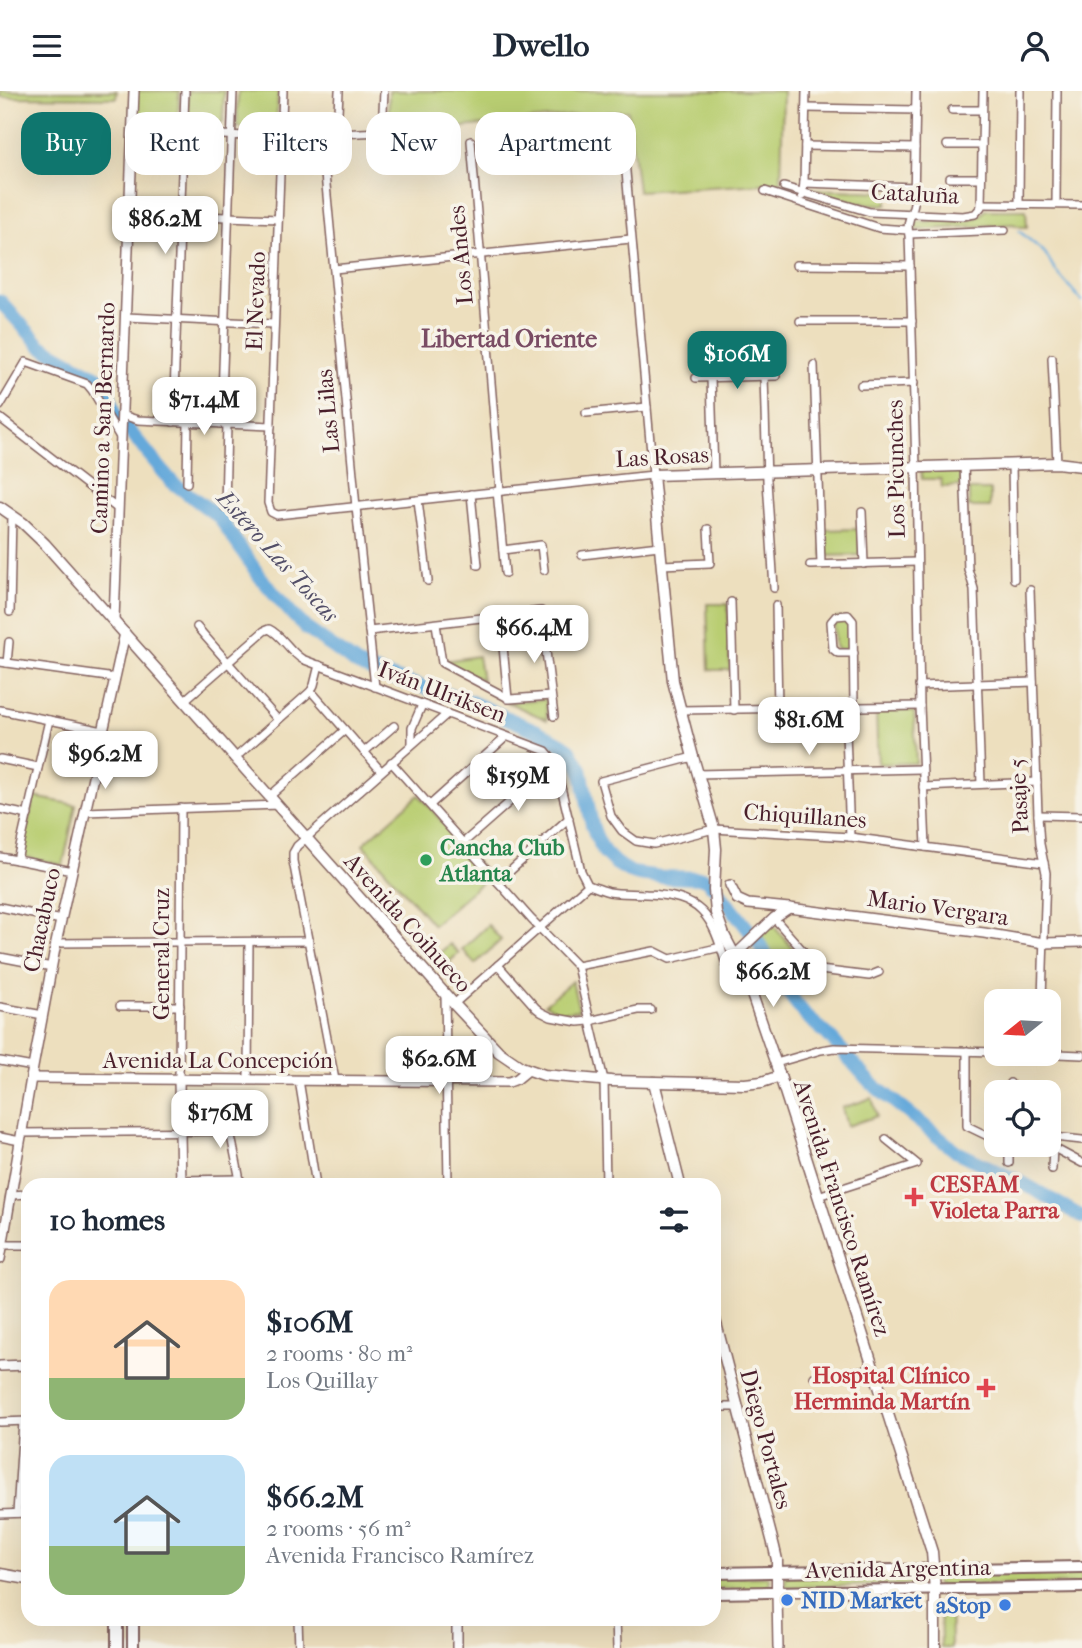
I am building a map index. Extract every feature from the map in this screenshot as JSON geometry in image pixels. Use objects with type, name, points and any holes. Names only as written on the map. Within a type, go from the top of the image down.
[{"type":"main road","name":"Las Rosas","points":[[653,475],[1056,463],[1082,466]]},
{"type":"main road","name":"Avenida Francisco Ramírez","points":[[653,475],[671,665],[680,711],[714,829],[716,849],[713,890],[716,913],[724,945],[735,955],[746,977],[776,1063],[932,1552],[935,1648]]},
{"type":"main road","name":"Avenida Coihueco","points":[[0,507],[45,544],[454,1004],[499,1052],[513,1063],[553,1076],[604,1080],[754,1083],[780,1076]]},
{"type":"main road","points":[[654,1082],[678,1178]]},
{"type":"main road","name":"Diego Portales","points":[[721,1343],[774,1547],[777,1593]]},
{"type":"main road","name":"Avenida Argentina","points":[[721,1573],[1082,1567]]},
{"type":"main road","points":[[1041,1568],[1042,1588]]},
{"type":"main road","points":[[960,1590],[956,1577],[966,1569]]},
{"type":"main road","points":[[0,1574],[21,1578]]},
{"type":"main road","name":"Avenida Argentina","points":[[721,1593],[1082,1587]]},
{"type":"main road","points":[[117,1626],[117,1648]]},
{"type":"main road","points":[[133,1626],[134,1648]]},
{"type":"street","name":"Camino a San Bernardo","points":[[133,112],[134,91]]},
{"type":"street","points":[[184,112],[185,91]]},
{"type":"street","points":[[225,507],[224,321],[233,91]]},
{"type":"street","name":"El Nevado","points":[[282,112],[283,91]]},
{"type":"street","points":[[338,112],[339,91]]},
{"type":"street","points":[[352,133],[382,132],[384,91]]},
{"type":"street","points":[[800,203],[804,183],[806,91]]},
{"type":"street","name":"Los Picunches","points":[[916,91],[915,187],[908,223],[916,467],[919,686],[926,847]]},
{"type":"street","points":[[981,204],[983,91]]},
{"type":"street","points":[[1019,204],[1020,91]]},
{"type":"street","points":[[1056,91],[1056,204]]},
{"type":"street","points":[[806,109],[916,110]]},
{"type":"street","points":[[951,110],[982,110]]},
{"type":"street","points":[[224,135],[238,135]]},
{"type":"street","name":"Los Andes","points":[[471,141],[505,573]]},
{"type":"street","points":[[947,145],[982,145]]},
{"type":"street","points":[[805,146],[915,148]]},
{"type":"street","name":"Camino a San Bernardo","points":[[114,620],[130,175]]},
{"type":"street","points":[[173,422],[181,175]]},
{"type":"street","name":"El Nevado","points":[[271,512],[268,503],[280,175]]},
{"type":"street","name":"Las Lilas","points":[[325,175],[375,687]]},
{"type":"street","points":[[626,175],[653,475]]},
{"type":"street","points":[[950,177],[981,178]]},
{"type":"street","points":[[804,183],[915,187]]},
{"type":"street","name":"Cataluña","points":[[784,187],[870,212],[911,215],[970,216],[979,211],[981,204],[1082,205]]},
{"type":"street","name":"Cataluña","points":[[765,191],[879,228],[909,232],[1005,230]]},
{"type":"street","points":[[129,213],[278,219]]},
{"type":"street","points":[[334,269],[631,239]]},
{"type":"street","points":[[796,265],[910,265]]},
{"type":"street","points":[[125,317],[274,324]]},
{"type":"street","points":[[800,321],[912,321]]},
{"type":"street","points":[[1052,358],[1056,463]]},
{"type":"street","points":[[0,406],[26,362],[87,384],[121,436]]},
{"type":"street","points":[[814,365],[821,564]]},
{"type":"street","points":[[764,376],[774,588]]},
{"type":"street","points":[[696,378],[776,376]]},
{"type":"street","points":[[710,378],[714,473]]},
{"type":"street","points":[[861,385],[914,383]]},
{"type":"street","points":[[586,412],[647,407]]},
{"type":"street","points":[[0,418],[118,509]]},
{"type":"street","points":[[122,418],[271,426]]},
{"type":"street","points":[[187,483],[188,422]]},
{"type":"street","points":[[1012,464],[1014,579]]},
{"type":"street","name":"Pasaje 5","points":[[964,465],[968,571],[974,589],[981,785]]},
{"type":"street","name":"Las Rosas","points":[[271,512],[280,515],[653,475]]},
{"type":"street","points":[[471,494],[478,565]]},
{"type":"street","points":[[418,500],[428,581]]},
{"type":"street","points":[[862,512],[864,563]]},
{"type":"street","points":[[10,612],[12,515]]},
{"type":"street","points":[[661,565],[710,563],[708,529]]},
{"type":"street","points":[[503,550],[541,545],[544,571]]},
{"type":"street","points":[[582,555],[659,546]]},
{"type":"street","points":[[810,565],[917,562]]},
{"type":"street","name":"Pasaje 5","points":[[1030,590],[1038,815],[1046,873],[1042,989]]},
{"type":"street","points":[[731,602],[734,709]]},
{"type":"street","points":[[776,605],[778,709]]},
{"type":"street","points":[[369,631],[541,611],[554,716]]},
{"type":"street","points":[[500,615],[508,699]]},
{"type":"street","points":[[854,653],[838,653],[833,649],[831,622],[836,615],[846,615],[852,619],[854,653],[855,707]]},
{"type":"street","points":[[436,624],[442,663],[508,699],[551,696]]},
{"type":"street","points":[[197,627],[278,720]]},
{"type":"street","name":"Iván Ulriksen","points":[[228,662],[269,629],[275,631],[297,656],[546,751],[555,762]]},
{"type":"street","name":"Chacabuco","points":[[0,1259],[51,967],[125,633]]},
{"type":"street","points":[[9,642],[3,662],[115,678]]},
{"type":"street","points":[[184,700],[228,662]]},
{"type":"street","points":[[236,758],[310,691],[319,665]]},
{"type":"street","points":[[919,686],[1033,682]]},
{"type":"street","points":[[310,691],[381,771]]},
{"type":"street","points":[[412,743],[412,728],[422,705]]},
{"type":"street","points":[[680,711],[920,705]]},
{"type":"street","points":[[845,707],[850,837]]},
{"type":"street","points":[[0,710],[103,731]]},
{"type":"street","points":[[335,1080],[293,857],[297,846],[447,714]]},
{"type":"street","points":[[17,860],[49,720]]},
{"type":"street","points":[[364,752],[394,726]]},
{"type":"street","points":[[270,796],[345,730]]},
{"type":"street","points":[[430,805],[506,737]]},
{"type":"street","name":"Chiquillanes","points":[[693,757],[601,782],[611,816],[622,831],[636,841],[654,843],[714,829],[850,837],[1044,863]]},
{"type":"street","points":[[0,759],[38,767]]},
{"type":"street","points":[[391,762],[577,966],[604,1080],[606,1178]]},
{"type":"street","points":[[463,843],[555,762],[582,871],[588,885],[610,892],[672,895],[695,905],[706,915],[724,945],[726,965]]},
{"type":"street","points":[[697,774],[922,769]]},
{"type":"street","points":[[923,787],[1037,782]]},
{"type":"street","points":[[85,812],[278,805]]},
{"type":"street","name":"General Cruz","points":[[181,808],[181,1178]]},
{"type":"street","points":[[0,809],[28,815]]},
{"type":"street","points":[[1038,815],[1082,816]]},
{"type":"street","points":[[498,882],[569,818]]},
{"type":"street","points":[[0,857],[72,871]]},
{"type":"street","points":[[454,1004],[588,885]]},
{"type":"street","name":"Mario Vergara","points":[[730,885],[735,896],[744,903],[1044,943],[1082,942]]},
{"type":"street","points":[[0,908],[61,920]]},
{"type":"street","points":[[735,955],[774,918],[789,908]]},
{"type":"street","points":[[774,918],[820,970],[869,977],[879,972]]},
{"type":"street","points":[[248,1080],[249,941]]},
{"type":"street","points":[[56,943],[309,941]]},
{"type":"street","points":[[577,966],[654,951],[670,959],[724,945]]},
{"type":"street","points":[[0,957],[51,967]]},
{"type":"street","points":[[498,965],[541,1012],[560,1019],[589,1021],[633,1011],[651,1010]]},
{"type":"street","points":[[445,994],[448,1178]]},
{"type":"street","points":[[0,1006],[43,1015]]},
{"type":"street","points":[[120,1006],[180,1006]]},
{"type":"street","points":[[776,1063],[834,1048],[984,1052]]},
{"type":"street","points":[[967,1051],[967,1126],[984,1134]]},
{"type":"street","points":[[1061,1054],[1082,1055]]},
{"type":"street","points":[[0,1061],[33,1067]]},
{"type":"street","name":"Avenida La Concepción","points":[[31,1078],[509,1082],[528,1070]]},
{"type":"street","points":[[299,1080],[315,1178]]},
{"type":"street","points":[[228,1110],[239,1178]]},
{"type":"street","points":[[0,1137],[230,1131]]},
{"type":"street","points":[[1061,1138],[1082,1140]]},
{"type":"street","points":[[818,1196],[917,1164],[886,1139]]},
{"type":"street","points":[[1061,1152],[1082,1163]]},
{"type":"street","points":[[1009,1157],[1009,1163]]},
{"type":"street","points":[[1052,1169],[1053,1157]]},
{"type":"street","points":[[11,1195],[21,1194]]},
{"type":"street","points":[[2,1245],[21,1245]]},
{"type":"street","points":[[0,1366],[21,1365]]},
{"type":"street","points":[[814,1377],[873,1369]]},
{"type":"street","points":[[721,1408],[738,1407]]},
{"type":"street","points":[[0,1422],[21,1422]]},
{"type":"street","points":[[17,1513],[21,1468]]},
{"type":"street","points":[[0,1514],[21,1513]]},
{"type":"street","points":[[777,1593],[778,1648]]},
{"type":"street","points":[[298,1626],[299,1648]]},
{"type":"street","points":[[457,1626],[457,1648]]},
{"type":"street","points":[[616,1626],[617,1648]]},
{"type":"green space","points":[[0,91],[117,91],[116,98],[0,97]]},
{"type":"green space","points":[[135,91],[179,91],[178,112],[134,112]]},
{"type":"green space","points":[[188,91],[224,91],[223,112],[187,112]]},
{"type":"green space","points":[[238,91],[278,91],[277,112],[238,112],[237,127]]},
{"type":"green space","points":[[389,91],[783,91],[781,183],[638,191],[636,112],[475,112],[475,126],[461,127],[461,112],[389,112]]},
{"type":"green space","points":[[810,189],[887,192],[887,205],[858,203]]},
{"type":"green space","points":[[986,210],[1026,210],[1027,227],[1013,224],[915,230],[917,222],[971,220]]},
{"type":"green space","points":[[960,467],[961,486],[942,487],[941,479],[922,479],[921,468]]},
{"type":"green space","points":[[969,490],[990,490],[990,507],[969,507]]},
{"type":"green space","points":[[859,529],[860,555],[823,556],[822,530]]},
{"type":"green space","points":[[707,604],[728,604],[730,670],[709,670]]},
{"type":"green space","points":[[837,618],[846,618],[849,622],[848,649],[837,649],[835,646],[834,622]]},
{"type":"green space","points":[[478,656],[482,680],[445,661]]},
{"type":"green space","points":[[546,699],[547,720],[507,702]]},
{"type":"green space","points":[[914,710],[916,763],[878,764],[876,711]]},
{"type":"green space","name":"Cancha Club Atlanta","points":[[419,795],[489,876],[433,925],[363,844]]},
{"type":"green space","points":[[34,797],[76,805],[63,865],[20,856]]},
{"type":"green space","points":[[488,925],[501,940],[475,964],[462,949]]},
{"type":"green space","points":[[773,925],[813,972],[778,967],[761,935]]},
{"type":"green space","points":[[450,944],[459,953],[449,962],[449,967],[467,988],[461,993],[432,959]]},
{"type":"green space","points":[[572,981],[579,1010],[559,1012],[545,1004]]},
{"type":"green space","points":[[872,1098],[877,1116],[847,1126],[842,1108]]},
{"type":"green space","points":[[1082,1570],[1082,1584],[936,1586],[936,1572]]},
{"type":"green space","points":[[910,1574],[912,1585],[786,1587],[785,1576]]},
{"type":"green space","points":[[721,1577],[770,1577],[769,1588],[721,1589]]},
{"type":"green space","points":[[950,1595],[951,1648],[941,1648],[940,1596]]},
{"type":"waterway","points":[[1019,231],[1045,253],[1055,270],[1082,301]]},
{"type":"waterway","name":"Estero Las Toscas","points":[[0,301],[41,346],[99,378],[110,395],[115,414],[172,482],[219,517],[260,577],[307,629],[358,665],[466,700],[537,731],[570,750],[581,769],[596,836],[604,852],[615,863],[632,873],[704,878],[719,892],[755,938],[776,977],[806,1016],[827,1034],[871,1083],[957,1152],[1021,1182],[1082,1217]]},
{"type":"place","name":"Cancha Club Atlanta","points":[[426,860]]},
{"type":"place","name":"CESFAM Violeta Parra","points":[[914,1197]]},
{"type":"place","name":"Hospital Clínico Herminda Martín","points":[[986,1388]]},
{"type":"place","name":"NID Market","points":[[787,1600]]},
{"type":"place","name":"aStop","points":[[1005,1605]]},
{"type":"district","name":"Libertad Oriente","points":[[509,339]]}]
